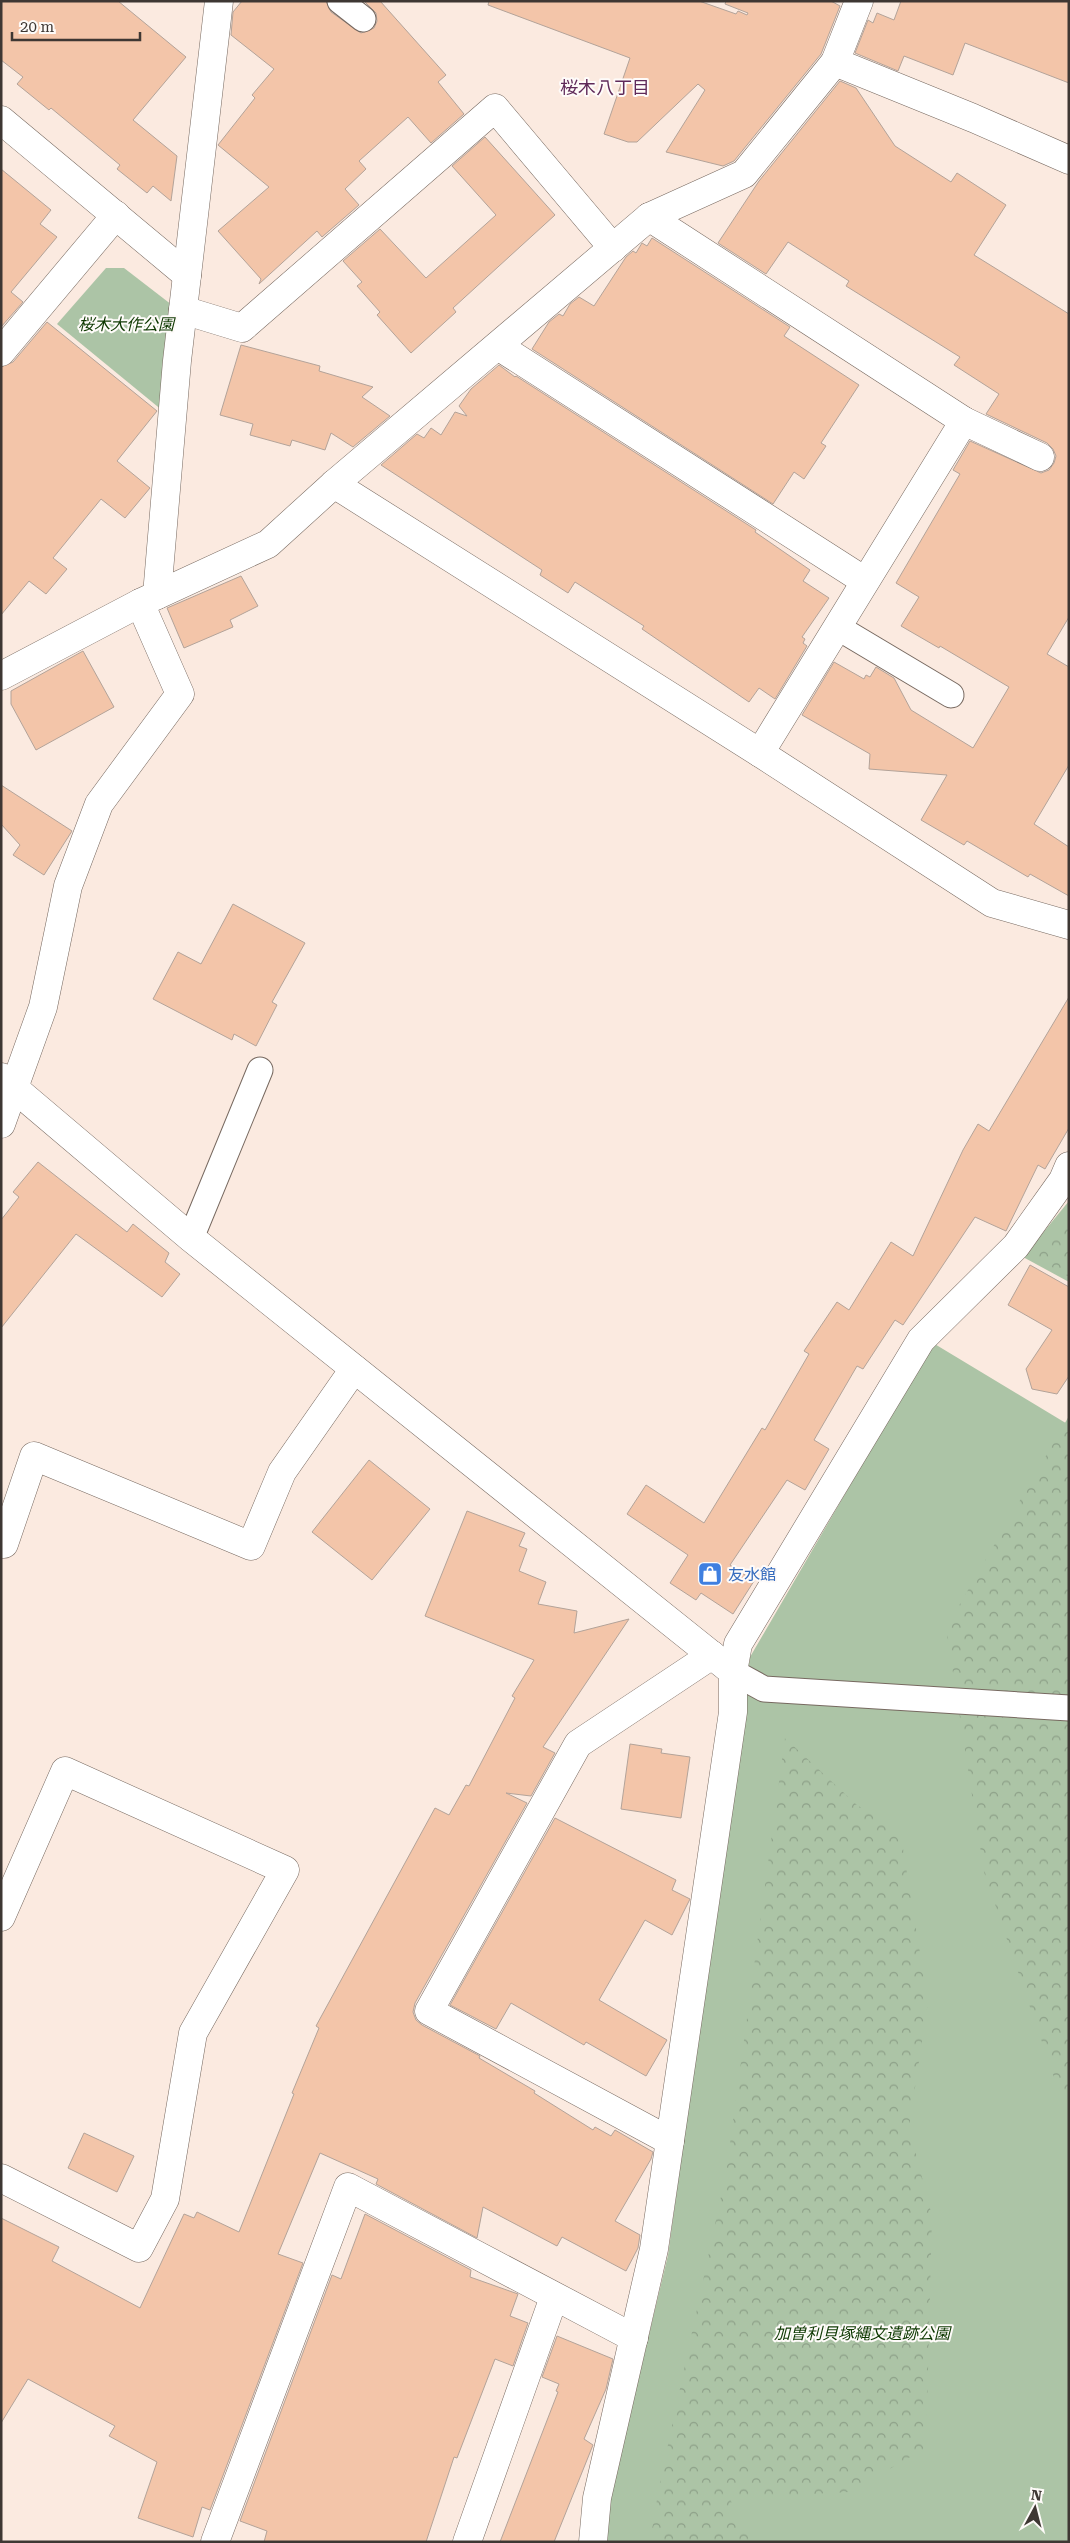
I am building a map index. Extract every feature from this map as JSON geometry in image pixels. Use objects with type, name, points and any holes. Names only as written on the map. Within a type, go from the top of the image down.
[{"type":"street","points":[[1,676],[148,599],[268,544],[334,484],[649,217],[744,174],[835,62],[858,1]]},
{"type":"street","points":[[1,1124],[8,1084],[43,1007],[68,886],[99,804],[180,694],[148,599],[183,310],[217,2]]},
{"type":"street","points":[[835,62],[974,118],[1069,160]]},
{"type":"street","points":[[183,310],[242,328],[495,108],[613,248]]},
{"type":"street","points":[[1,120],[187,275]]},
{"type":"street","points":[[1,352],[116,215]]},
{"type":"street","points":[[649,217],[964,420],[1040,457]]},
{"type":"street","points":[[498,346],[865,582]]},
{"type":"street","points":[[760,753],[964,420]]},
{"type":"street","points":[[334,484],[760,753],[992,903],[1069,925]]},
{"type":"street","points":[[8,1084],[191,1238],[733,1672]]},
{"type":"street","points":[[592,2542],[598,2498],[654,2249],[733,1712],[733,1672],[738,1644],[921,1340],[1016,1246],[1063,1180],[1069,1166]]},
{"type":"street","points":[[1,1543],[4,1544],[34,1456],[251,1546],[282,1472],[354,1369]]},
{"type":"street","points":[[670,2142],[429,2011],[578,1744],[712,1655]]},
{"type":"street","points":[[1,1917],[65,1771],[285,1870],[193,2033],[165,2199],[139,2248],[1,2178]]},
{"type":"street","points":[[215,2542],[348,2187],[634,2338]]},
{"type":"street","points":[[466,2542],[554,2297]]},
{"type":"lane","points":[[340,1],[363,19]]},
{"type":"lane","points":[[837,627],[951,694]]},
{"type":"lane","points":[[191,1238],[260,1070]]},
{"type":"lane","points":[[733,1672],[764,1689],[1069,1708]]},
{"type":"green space","name":"桜木大作公園","points":[[106,268],[124,268],[172,305],[163,411],[57,324]]},
{"type":"green space","points":[[1069,1201],[1069,1282],[1023,1257]]},
{"type":"green space","points":[[1069,1214],[1069,1277],[1033,1256]]},
{"type":"green space","name":"加曽利貝塚縄文遺跡公園","points":[[933,1343],[1069,1425],[1069,2542],[603,2542],[605,2519],[668,2255],[750,1657]]},
{"type":"green space","points":[[1069,1416],[1069,2100],[1060,2095],[984,1872],[946,1628]]},
{"type":"green space","points":[[785,1738],[858,1806],[899,1824],[928,2002],[909,2127],[932,2216],[926,2448],[849,2492],[730,2499],[751,2542],[650,2542],[659,2487],[726,2173]]},
{"type":"building","points":[[1,1],[118,1],[186,57],[133,120],[177,156],[171,201],[153,186],[147,193],[117,169],[120,165],[51,108],[49,110],[17,84],[23,77],[1,60]]},
{"type":"building","points":[[242,1],[326,1],[331,12],[361,33],[374,28],[377,21],[376,13],[364,1],[380,1],[446,75],[438,82],[464,114],[431,143],[408,117],[359,161],[366,169],[345,189],[359,205],[322,237],[317,231],[259,284],[261,279],[218,231],[269,187],[218,145],[255,98],[252,95],[274,69],[231,35],[233,12]]},
{"type":"building","points":[[489,1],[699,1],[736,14],[738,11],[747,15],[748,13],[725,4],[726,1],[831,1],[840,6],[821,54],[734,161],[723,166],[666,152],[705,90],[698,84],[637,142],[628,142],[604,134],[630,58],[488,5]]},
{"type":"building","points":[[901,1],[1069,1],[1069,83],[965,43],[953,75],[904,56],[898,71],[855,53],[868,20],[873,23],[877,13],[894,20]]},
{"type":"building","points":[[840,81],[856,88],[895,146],[951,182],[957,173],[1006,205],[974,255],[1069,314],[1069,617],[1047,654],[1069,667],[1069,765],[1034,824],[1069,847],[1069,896],[1030,874],[1028,877],[967,841],[964,845],[921,820],[947,775],[869,769],[870,754],[802,715],[834,662],[864,679],[866,675],[870,677],[876,667],[894,678],[911,710],[973,748],[1009,687],[940,646],[939,648],[901,626],[919,597],[896,583],[960,474],[953,470],[970,441],[1041,473],[1049,470],[1056,456],[1053,449],[1047,443],[986,414],[999,394],[954,365],[960,357],[846,286],[849,281],[788,242],[766,274],[718,243],[759,181]]},
{"type":"building","points":[[485,137],[555,215],[453,308],[456,312],[411,353],[377,315],[380,312],[357,286],[362,282],[343,261],[380,229],[426,278],[496,215],[452,166]]},
{"type":"building","points":[[1,169],[51,210],[40,224],[57,237],[11,292],[23,302],[1,327]]},
{"type":"building","points":[[652,238],[790,327],[784,336],[859,385],[821,443],[826,446],[804,479],[794,472],[773,504],[532,349],[549,322],[559,314],[563,316],[570,304],[579,297],[594,306],[626,257],[633,251],[636,253],[642,243],[647,246]]},
{"type":"building","points":[[47,322],[157,411],[117,461],[150,488],[125,518],[101,499],[53,558],[67,569],[46,594],[29,581],[1,615],[1,367],[13,362]]},
{"type":"building","points":[[241,345],[320,366],[319,371],[373,387],[362,397],[390,416],[353,447],[331,433],[325,450],[292,440],[290,446],[250,435],[253,424],[220,415]]},
{"type":"building","points":[[499,365],[756,530],[755,532],[810,570],[803,581],[829,598],[802,637],[805,639],[803,643],[807,646],[775,699],[759,688],[749,702],[642,629],[644,626],[575,582],[568,593],[540,575],[542,570],[381,465],[417,434],[424,438],[431,428],[441,435],[455,412],[467,416],[459,406],[471,389]]},
{"type":"building","points":[[241,576],[258,606],[230,620],[233,627],[184,648],[167,608]]},
{"type":"building","points":[[83,651],[114,707],[36,750],[11,704],[11,691]]},
{"type":"building","points":[[1,785],[72,831],[44,875],[13,855],[20,845],[1,824]]},
{"type":"building","points":[[233,904],[305,943],[272,1002],[277,1005],[256,1046],[234,1034],[232,1040],[153,999],[178,952],[201,964]]},
{"type":"building","points":[[1069,997],[1069,1128],[1045,1169],[1038,1165],[1006,1231],[975,1217],[903,1325],[895,1320],[863,1369],[857,1366],[814,1440],[829,1449],[805,1490],[787,1480],[730,1565],[754,1581],[733,1614],[701,1593],[696,1600],[670,1583],[688,1555],[627,1514],[646,1485],[704,1523],[762,1428],[765,1430],[809,1354],[804,1351],[837,1302],[849,1310],[891,1242],[913,1256],[963,1150],[978,1124],[989,1131]]},
{"type":"building","points":[[38,1162],[127,1232],[133,1224],[169,1253],[165,1262],[180,1274],[162,1297],[76,1234],[1,1328],[1,1220],[19,1197],[13,1192]]},
{"type":"building","points":[[1030,1265],[1069,1287],[1069,1376],[1057,1394],[1032,1389],[1026,1369],[1052,1330],[1008,1305]]},
{"type":"building","points":[[369,1460],[430,1509],[372,1580],[312,1532]]},
{"type":"building","points":[[467,1511],[525,1533],[519,1546],[527,1549],[519,1571],[546,1582],[538,1604],[577,1611],[574,1633],[629,1619],[543,1747],[555,1753],[531,1796],[506,1793],[527,1803],[415,2003],[413,2012],[416,2020],[422,2025],[480,2056],[479,2058],[535,2091],[534,2093],[593,2130],[595,2127],[611,2136],[615,2130],[653,2152],[651,2159],[615,2221],[640,2235],[638,2248],[626,2271],[562,2237],[557,2246],[483,2207],[477,2238],[376,2184],[378,2179],[320,2153],[278,2254],[303,2263],[210,2510],[202,2507],[193,2537],[138,2518],[157,2462],[109,2436],[115,2426],[28,2379],[1,2423],[1,2218],[59,2247],[52,2261],[140,2308],[184,2214],[194,2218],[197,2212],[239,2232],[319,2028],[316,2026],[435,1808],[449,1815],[466,1785],[469,1786],[515,1698],[512,1696],[534,1660],[425,1616]]},
{"type":"building","points":[[630,1744],[662,1749],[661,1753],[690,1757],[681,1818],[621,1809]]},
{"type":"building","points":[[555,1818],[676,1880],[672,1890],[690,1899],[672,1935],[645,1920],[599,2000],[667,2040],[646,2076],[586,2042],[584,2045],[511,2003],[496,2029],[450,2005]]},
{"type":"building","points":[[84,2133],[134,2156],[117,2192],[68,2168]]},
{"type":"building","points":[[365,2214],[471,2270],[470,2277],[518,2294],[510,2316],[528,2323],[513,2366],[495,2359],[457,2458],[454,2457],[426,2542],[264,2542],[267,2531],[240,2521],[332,2275],[341,2279]]},
{"type":"building","points":[[557,2336],[613,2359],[606,2389],[584,2439],[593,2445],[554,2542],[500,2542],[558,2392],[556,2391],[559,2384],[542,2377]]},
{"type":"place","name":"友水館","points":[[710,1574]]},
{"type":"district","name":"桜木八丁目","points":[[605,88]]}]
